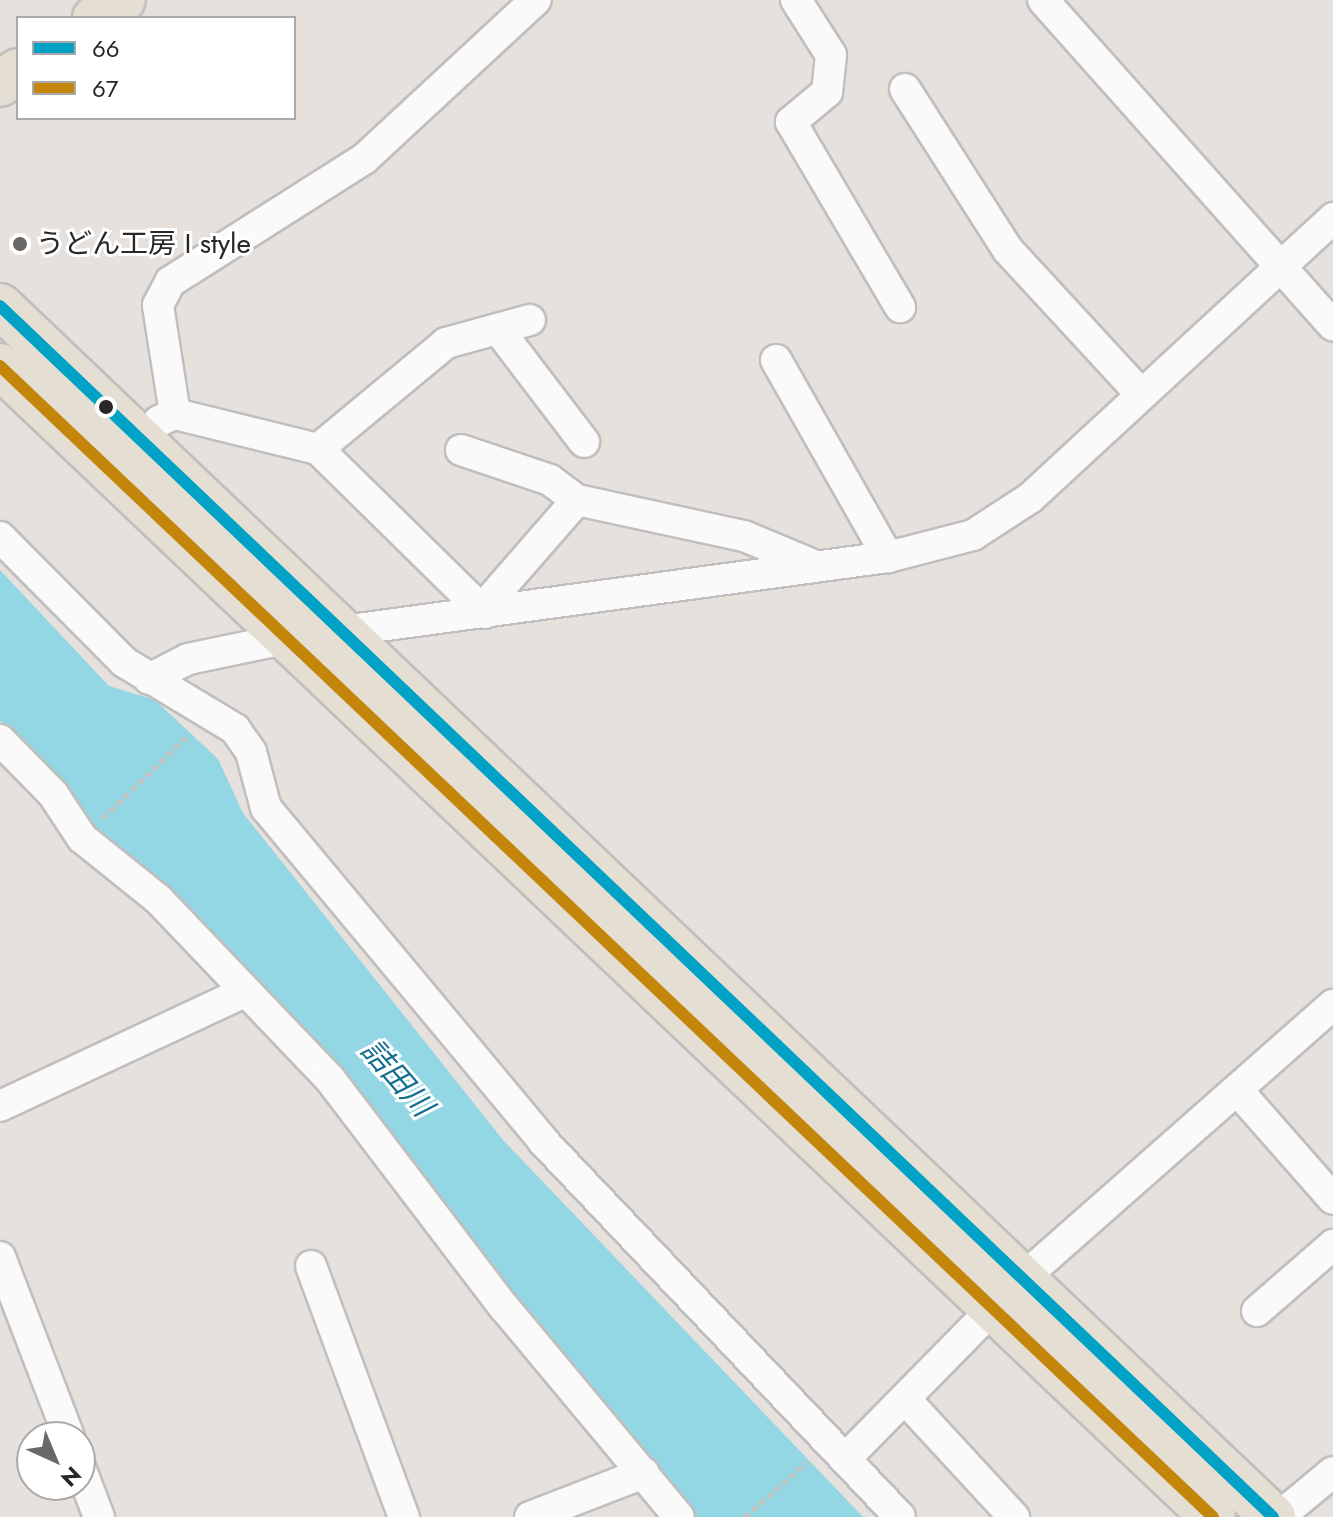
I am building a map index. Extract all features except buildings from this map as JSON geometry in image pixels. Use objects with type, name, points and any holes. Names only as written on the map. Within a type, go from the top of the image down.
[{"type":"main road","points":[[98,16],[123,0]]},
{"type":"main road","points":[[0,306],[338,632],[1010,1292],[1213,1517]]},
{"type":"main road","points":[[0,366],[284,639],[1010,1292],[1273,1517]]},
{"type":"street","points":[[175,414],[158,305],[170,282],[364,159],[536,0]]},
{"type":"street","points":[[796,0],[831,55],[827,92],[791,122],[900,307]]},
{"type":"street","points":[[1043,0],[1333,325]]},
{"type":"street","points":[[905,89],[1008,250],[1141,394]]},
{"type":"street","points":[[149,679],[188,659],[284,639],[888,557],[1003,519],[1333,218]]},
{"type":"street","points":[[318,449],[446,343],[530,320]]},
{"type":"street","points":[[498,329],[584,442]]},
{"type":"street","points":[[776,360],[888,557]]},
{"type":"street","points":[[131,433],[175,414],[318,449],[483,611]]},
{"type":"street","points":[[461,450],[550,480],[577,500],[744,536],[818,567]]},
{"type":"street","points":[[483,611],[577,500]]},
{"type":"street","points":[[0,537],[149,679],[190,696],[235,729],[251,752],[266,808],[543,1141],[847,1457],[900,1517]]},
{"type":"street","points":[[0,740],[53,794],[82,838],[158,899],[330,1079],[504,1307],[679,1517]]},
{"type":"street","points":[[0,1106],[245,992]]},
{"type":"street","points":[[847,1457],[1010,1292],[1239,1092],[1333,1005]]},
{"type":"street","points":[[1239,1092],[1333,1199]]},
{"type":"street","points":[[1257,1311],[1333,1245]]},
{"type":"street","points":[[0,1257],[63,1421]]},
{"type":"street","points":[[311,1266],[404,1517]]},
{"type":"street","points":[[905,1399],[1014,1517]]},
{"type":"street","points":[[1279,1517],[1333,1472]]},
{"type":"street","points":[[530,1517],[644,1473]]},
{"type":"path","points":[[92,829],[188,735]]},
{"type":"path","points":[[745,1517],[817,1454]]},
{"type":"water","name":"詰田川","points":[[0,570],[109,686],[155,700],[218,759],[243,813],[503,1140],[863,1517],[691,1517],[473,1252],[0,721]]},
{"type":"transit line","name":"66","points":[[0,306],[1273,1517]]},
{"type":"transit line","name":"67","points":[[0,366],[1213,1517]]},
{"type":"place","name":"うどん工房 I style","points":[[20,244]]}]
